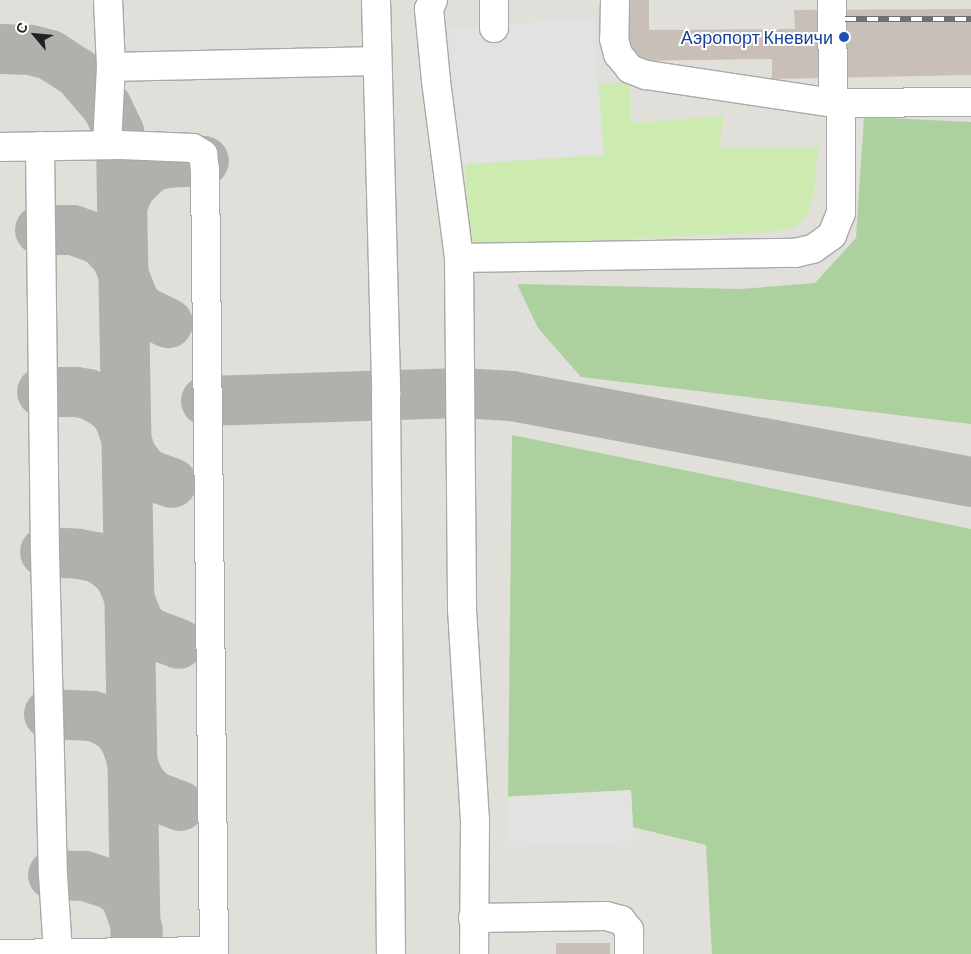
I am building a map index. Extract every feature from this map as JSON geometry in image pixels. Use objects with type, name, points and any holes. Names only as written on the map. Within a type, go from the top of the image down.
[{"type":"lane","points":[[107,145],[111,67],[108,0]]},
{"type":"lane","points":[[376,0],[386,395],[391,954]]},
{"type":"lane","points":[[433,0],[429,9],[436,81],[459,258],[462,609],[475,820],[474,954]]},
{"type":"lane","points":[[494,0],[494,28]]},
{"type":"lane","points":[[616,0],[614,39],[618,54],[630,69],[646,75],[837,103],[971,102]]},
{"type":"lane","points":[[459,258],[795,253],[813,249],[832,235],[841,213],[832,0]]},
{"type":"lane","points":[[111,67],[377,61]]},
{"type":"lane","points":[[0,147],[107,145],[193,148],[203,154],[205,170],[214,953],[58,952],[0,954]]},
{"type":"lane","points":[[40,146],[45,552],[53,875],[58,952]]},
{"type":"lane","points":[[473,918],[606,916],[621,920],[629,930],[629,954]]},
{"type":"shaded area","points":[[0,0],[971,0],[971,954],[0,954]]},
{"type":"shaded area","points":[[594,18],[604,155],[458,165],[448,28]]},
{"type":"shaded area","points":[[631,790],[634,841],[511,847],[508,796]]},
{"type":"green space","points":[[630,82],[631,123],[724,116],[719,147],[819,148],[813,198],[807,216],[794,228],[770,232],[467,247],[466,159],[603,155],[599,84]]},
{"type":"green space","points":[[864,117],[971,122],[971,424],[581,377],[538,328],[517,284],[741,289],[815,283],[856,238]]},
{"type":"green space","points":[[512,435],[971,529],[971,954],[712,954],[706,845],[633,827],[631,790],[508,798]]},
{"type":"building","points":[[627,0],[649,0],[649,30],[795,29],[794,10],[971,9],[971,75],[772,79],[772,59],[628,61]]},
{"type":"building","points":[[556,943],[610,943],[610,954],[556,954]]},
{"type":"taxiway","points":[[0,49],[31,50],[50,55],[78,73],[107,107],[119,132],[121,145],[136,954]]},
{"type":"taxiway","points":[[122,205],[131,186],[151,167],[166,163],[204,161]]},
{"type":"taxiway","points":[[40,230],[73,230],[101,240],[117,258],[134,301],[141,310],[168,323]]},
{"type":"taxiway","points":[[42,392],[76,392],[88,394],[102,401],[113,409],[120,420],[132,456],[142,470],[152,476],[172,483]]},
{"type":"taxiway","points":[[206,401],[460,393],[512,396],[971,482]]},
{"type":"taxiway","points":[[45,552],[79,554],[95,557],[105,562],[117,572],[123,582],[139,623],[148,632],[179,644]]},
{"type":"taxiway","points":[[49,714],[93,716],[108,722],[119,731],[126,742],[137,776],[145,788],[154,796],[180,806]]},
{"type":"taxiway","points":[[53,875],[85,876],[113,885],[125,895],[138,931]]},
{"type":"railway","points":[[845,19],[971,19]]},
{"type":"place","name":"Аэропорт Кневичи","points":[[844,37]]}]
